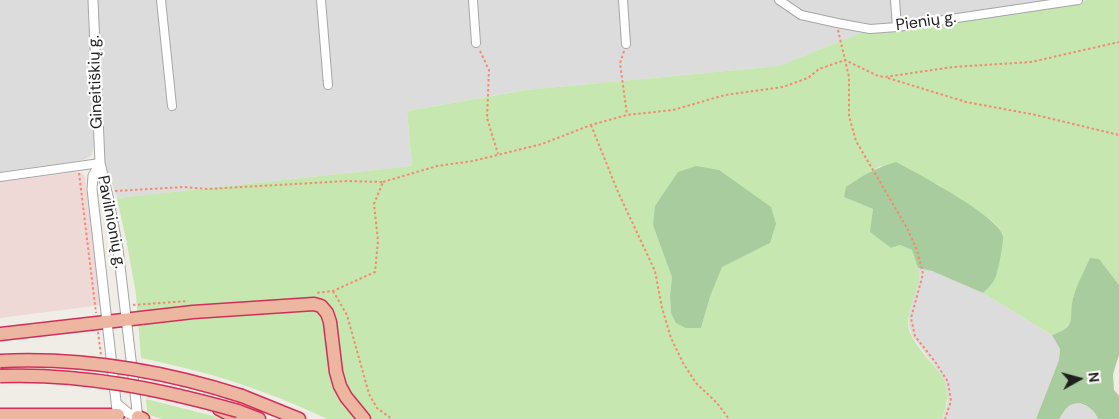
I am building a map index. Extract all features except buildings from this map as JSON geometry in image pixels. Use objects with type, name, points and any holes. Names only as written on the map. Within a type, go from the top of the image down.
[{"type":"highway","points":[[0,334],[259,306],[303,303],[321,306],[327,313],[330,322],[332,354],[340,386],[346,398],[364,419]]},
{"type":"highway","points":[[0,361],[59,361],[117,366],[196,382],[242,396],[299,419]]},
{"type":"highway","points":[[0,376],[50,376],[100,380],[156,389],[204,401],[238,416],[259,419]]},
{"type":"highway","points":[[0,415],[118,412]]},
{"type":"street","name":"Gineitiškių g.","points":[[93,0],[100,163]]},
{"type":"street","points":[[161,0],[172,106]]},
{"type":"street","points":[[321,0],[328,85]]},
{"type":"street","points":[[473,0],[476,43]]},
{"type":"street","points":[[623,0],[626,44]]},
{"type":"street","name":"Pienių g.","points":[[779,0],[802,15],[870,29],[897,27],[1078,0]]},
{"type":"street","points":[[896,0],[897,27]]},
{"type":"street","points":[[0,177],[100,163]]},
{"type":"street","name":"Pavilnionių g.","points":[[100,163],[114,227],[140,418]]},
{"type":"street","name":"Pavilnionių g.","points":[[100,163],[93,176],[92,189],[102,323],[118,412]]},
{"type":"street","points":[[118,412],[140,418]]},
{"type":"path","points":[[837,23],[850,77],[849,116],[856,141],[907,228],[917,250],[923,274],[911,318],[915,336],[948,382],[951,401],[945,419]]},
{"type":"path","points":[[886,77],[953,68],[1031,62],[1119,42]]},
{"type":"path","points":[[476,43],[489,70],[487,118],[498,154]]},
{"type":"path","points":[[626,44],[620,63],[627,115]]},
{"type":"path","points":[[114,191],[184,187],[207,189],[348,181],[383,182],[437,166],[473,160],[542,144],[591,125],[627,115],[673,110],[725,95],[782,87],[808,78],[820,69],[845,60],[878,76],[966,102],[1036,115],[1119,135]]},
{"type":"path","points":[[591,125],[618,192],[655,271],[662,308],[671,338],[683,363],[696,382],[717,403],[729,419]]},
{"type":"path","points":[[78,166],[102,323],[101,360]]},
{"type":"path","points":[[314,293],[333,291],[376,272],[378,241],[374,204],[383,182]]},
{"type":"path","points":[[333,291],[347,315],[369,394],[378,408],[392,419]]},
{"type":"path","points":[[133,305],[190,301]]},
{"type":"shaded area","points":[[0,0],[88,0],[94,146],[89,157],[83,160],[0,172]]},
{"type":"shaded area","points":[[96,0],[1089,0],[870,29],[779,66],[526,90],[407,111],[412,166],[117,198],[104,160]]},
{"type":"shaded area","points":[[76,172],[82,173],[85,177],[101,305],[0,318],[0,182]]},
{"type":"shaded area","points":[[918,268],[932,271],[983,293],[1052,335],[1060,349],[1059,360],[1036,419],[942,419],[948,402],[943,377],[912,336],[909,326],[909,313],[918,283]]},
{"type":"shaded area","points":[[1074,403],[1091,408],[1096,413],[1098,419],[1059,419],[1068,407]]},
{"type":"green space","points":[[1089,0],[1119,0],[1119,285],[1099,260],[1073,297],[1072,320],[1062,332],[1052,335],[983,293],[995,280],[1003,235],[991,220],[937,184],[880,166],[846,188],[845,197],[873,209],[871,232],[891,248],[900,245],[912,250],[918,266],[919,276],[909,314],[909,329],[919,347],[943,377],[947,398],[942,419],[327,419],[259,390],[213,375],[141,358],[136,294],[117,198],[412,166],[407,111],[526,90],[779,66],[870,29]],"holes":[[[770,243],[722,266],[701,328],[671,313],[672,277]]]},
{"type":"green space","points":[[896,162],[973,207],[998,228],[1003,239],[998,267],[994,281],[983,293],[932,271],[918,268],[912,250],[900,245],[891,248],[870,232],[873,209],[844,197],[846,187],[876,169]]},
{"type":"green space","points":[[696,166],[719,170],[771,207],[776,224],[770,243],[722,267],[710,297],[701,328],[686,328],[676,323],[671,313],[672,277],[653,225],[655,206],[678,172]]},
{"type":"green space","points":[[1090,258],[1099,259],[1119,285],[1119,355],[1113,374],[1114,390],[1119,396],[1119,419],[1098,419],[1090,408],[1078,403],[1069,406],[1059,419],[1036,419],[1059,360],[1060,349],[1052,335],[1061,332],[1069,324],[1074,295]]},
{"type":"green space","points":[[146,399],[225,419],[162,419],[152,416],[147,412]]}]
